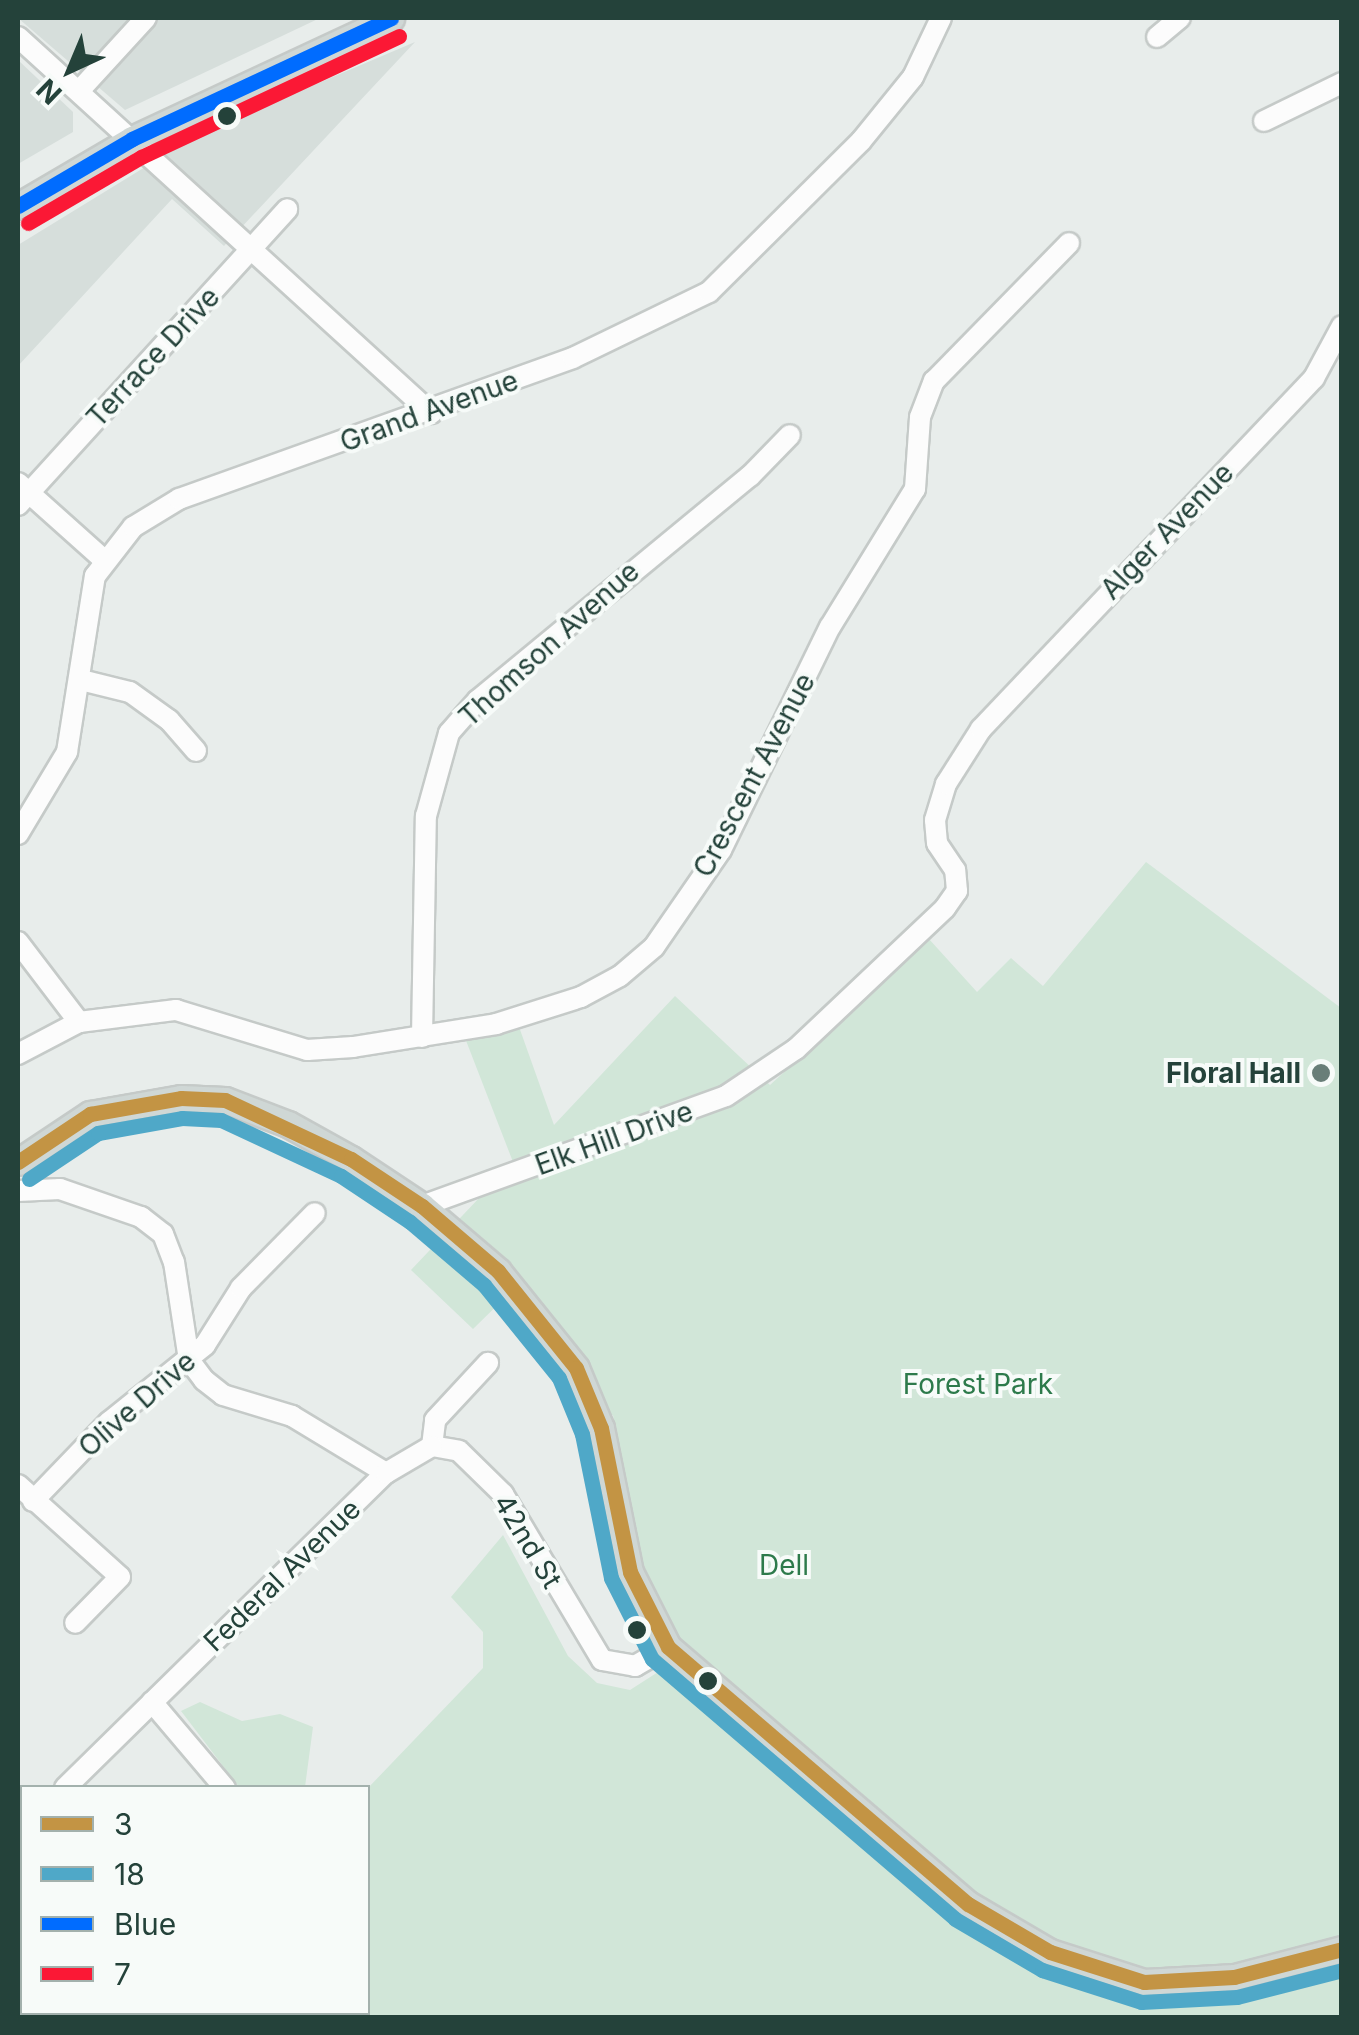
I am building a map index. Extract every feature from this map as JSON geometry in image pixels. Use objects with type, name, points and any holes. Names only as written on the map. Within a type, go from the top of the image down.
[{"type":"main road","points":[[18,206],[132,139],[391,18]]},
{"type":"main road","points":[[18,1162],[90,1114],[181,1098],[225,1100],[288,1124],[422,1206],[498,1271],[576,1368],[601,1428],[630,1572],[668,1647],[968,1904],[1036,1946],[1090,1969],[1144,1982],[1196,1982],[1342,1949]]},
{"type":"street","points":[[79,91],[146,18]]},
{"type":"street","points":[[1157,36],[1180,18]]},
{"type":"street","name":"Grand Avenue","points":[[18,834],[67,752],[81,680],[92,585],[103,559],[133,526],[179,499],[431,413],[573,358],[709,292],[861,141],[913,77],[940,23]]},
{"type":"street","points":[[18,37],[431,413]]},
{"type":"street","points":[[1264,121],[1342,83]]},
{"type":"street","name":"Terrace Drive","points":[[21,493],[287,209]]},
{"type":"street","name":"Crescent Avenue","points":[[18,1054],[79,1022],[176,1010],[307,1050],[422,1037],[496,1024],[582,996],[654,947],[721,850],[830,628],[915,489],[920,416],[934,381],[1069,244]]},
{"type":"street","name":"Alger Avenue","points":[[796,1049],[957,891],[956,870],[937,843],[935,820],[946,784],[981,729],[1336,359],[1342,326]]},
{"type":"street","name":"Thomson Avenue","points":[[422,1037],[426,816],[449,733],[478,700],[750,476],[790,434]]},
{"type":"street","points":[[21,493],[103,559]]},
{"type":"street","points":[[81,680],[130,692],[169,720],[196,752]]},
{"type":"street","points":[[18,942],[79,1022]]},
{"type":"street","name":"Elk Hill Drive","points":[[422,1206],[726,1096],[796,1049]]},
{"type":"street","points":[[18,1191],[38,1187],[90,1196],[141,1216],[163,1234],[174,1262],[189,1360],[223,1395],[292,1416],[386,1473]]},
{"type":"street","name":"Olive Drive","points":[[33,1501],[109,1422],[189,1360],[241,1288],[315,1214]]},
{"type":"street","points":[[432,1446],[435,1420],[488,1363]]},
{"type":"street","name":"42nd St","points":[[432,1446],[458,1451],[503,1494],[602,1660],[635,1666],[668,1647]]},
{"type":"street","name":"Federal Avenue","points":[[68,1785],[386,1473],[432,1446]]},
{"type":"street","points":[[18,1485],[120,1577],[75,1623]]},
{"type":"street","points":[[152,1702],[222,1785]]},
{"type":"shaded area","points":[[18,18],[320,18],[125,110]]},
{"type":"shaded area","points":[[415,42],[224,246],[172,199],[18,366],[18,245],[199,134]]},
{"type":"shaded area","points":[[18,60],[73,112],[73,132],[18,164]]},
{"type":"green space","name":"Forest Park","points":[[1146,862],[1341,1008],[1341,2017],[305,2018],[302,2015],[370,2015],[370,1786],[483,1668],[483,1632],[451,1597],[503,1535],[568,1656],[597,1683],[630,1690],[669,1665],[679,1642],[633,1568],[632,1511],[613,1415],[606,1415],[559,1325],[521,1282],[473,1329],[411,1270],[513,1162],[465,1038],[518,1024],[554,1125],[675,996],[770,1085],[929,939],[977,992],[1011,958],[1043,986]]},
{"type":"green space","points":[[200,1702],[242,1721],[280,1714],[313,1727],[305,1785],[237,1785],[181,1711]]},
{"type":"transit line","name":"Blue","points":[[18,206],[132,139],[391,18]]},
{"type":"transit line","name":"7","points":[[28,223],[141,157],[399,36]]},
{"type":"transit line","name":"3","points":[[18,1162],[90,1114],[181,1098],[225,1100],[351,1159],[422,1206],[498,1271],[576,1368],[601,1428],[630,1572],[668,1647],[968,1904],[1050,1952],[1144,1982],[1234,1977],[1342,1949]]},
{"type":"transit line","name":"18","points":[[29,1179],[98,1133],[182,1118],[221,1120],[341,1176],[410,1222],[484,1285],[559,1378],[582,1434],[611,1578],[652,1659],[955,1919],[1042,1970],[1141,2002],[1237,1997],[1342,1970]]},
{"type":"place","name":"Floral Hall","points":[[1321,1073]]},
{"type":"park label","name":"Dell","points":[[784,1565]]}]
